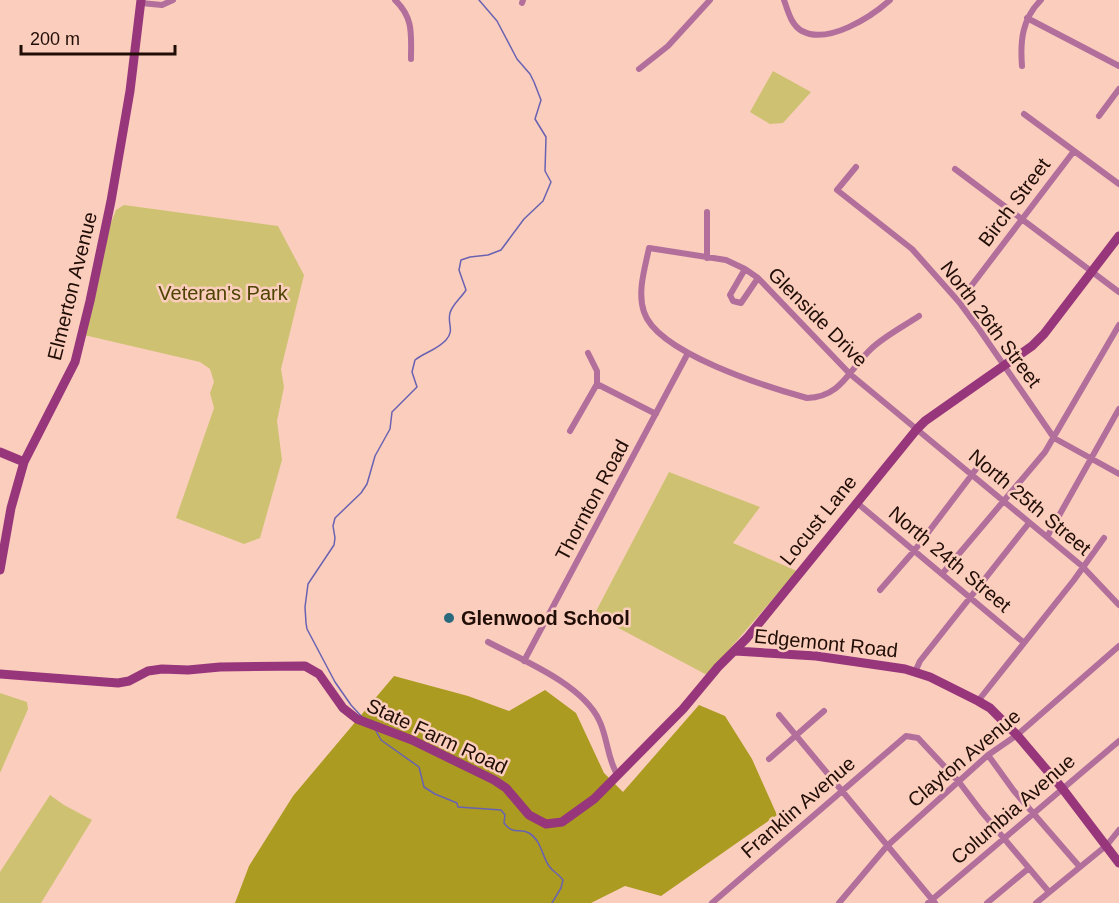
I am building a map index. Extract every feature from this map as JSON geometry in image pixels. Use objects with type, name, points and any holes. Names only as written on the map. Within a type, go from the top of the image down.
[{"type":"street","points":[[141,2],[162,5],[173,0]]},
{"type":"street","points":[[395,0],[408,16],[411,59]]},
{"type":"street","points":[[639,69],[668,46],[710,0]]},
{"type":"street","points":[[784,0],[790,18],[801,31],[819,37],[850,27],[890,0]]},
{"type":"street","points":[[1022,66],[1020,42],[1028,18],[1041,0]]},
{"type":"street","name":"Elmerton Avenue","points":[[0,570],[11,508],[24,462],[75,362],[111,201],[130,91],[141,2]]},
{"type":"street","points":[[1028,18],[1119,66]]},
{"type":"street","points":[[1100,116],[1119,89]]},
{"type":"street","points":[[1024,114],[1119,184]]},
{"type":"street","name":"Birch Street","points":[[959,302],[1074,151]]},
{"type":"street","name":"North 26th Street","points":[[856,167],[837,190],[912,249],[959,302],[1054,438],[1119,474]]},
{"type":"street","points":[[955,169],[1119,291]]},
{"type":"street","points":[[707,212],[707,258]]},
{"type":"street","name":"Locust Lane","points":[[546,824],[562,822],[572,816],[618,776],[735,651],[916,429],[1032,346],[1044,334],[1119,236]]},
{"type":"street","name":"Glenside Drive","points":[[688,353],[661,335],[650,325],[645,314],[641,300],[649,248],[726,260],[745,269],[758,278],[850,374],[916,429]]},
{"type":"street","points":[[745,269],[730,295],[733,301],[741,303],[758,278]]},
{"type":"street","points":[[688,353],[712,365],[807,398],[819,398],[834,392],[872,348],[919,316]]},
{"type":"street","points":[[942,574],[1045,452],[1119,325]]},
{"type":"street","points":[[570,431],[597,384],[597,371],[588,353]]},
{"type":"street","name":"Thornton Road","points":[[524,661],[688,353]]},
{"type":"street","points":[[597,384],[657,414]]},
{"type":"street","points":[[1047,537],[1119,409]]},
{"type":"street","name":"North 25th Street","points":[[916,429],[1082,566],[1118,601]]},
{"type":"street","points":[[0,452],[24,462]]},
{"type":"street","points":[[880,590],[914,551],[980,464]]},
{"type":"street","name":"North 24th Street","points":[[856,502],[1023,642]]},
{"type":"street","points":[[915,672],[920,661],[1029,523]]},
{"type":"street","points":[[978,701],[1074,580],[1104,538]]},
{"type":"street","points":[[488,642],[568,686],[587,701],[599,719],[612,766],[618,776]]},
{"type":"street","name":"Clayton Avenue","points":[[839,903],[887,846],[988,755],[1017,735],[1119,646]]},
{"type":"street","name":"Edgemont Road","points":[[735,651],[816,656],[915,672],[978,701],[990,708],[1017,735],[1062,788],[1119,863]]},
{"type":"street","name":"State Farm Road","points":[[0,674],[118,683],[129,681],[148,671],[162,669],[305,666],[319,674],[343,708],[368,724],[403,735],[494,780],[506,788],[537,821],[546,824]]},
{"type":"street","points":[[768,759],[824,711]]},
{"type":"street","points":[[779,715],[932,902]]},
{"type":"street","name":"Franklin Avenue","points":[[712,903],[906,736],[918,738],[959,782]]},
{"type":"street","name":"Columbia Avenue","points":[[932,902],[1062,788],[1118,744]]},
{"type":"street","points":[[988,755],[1078,866]]},
{"type":"street","points":[[959,782],[1049,892]]},
{"type":"street","points":[[1036,903],[1078,866],[1107,845],[1119,830]]},
{"type":"street","points":[[987,903],[1029,868]]},
{"type":"green space","points":[[773,71],[811,92],[783,123],[770,124],[750,112]]},
{"type":"green space","name":"Veteran's Park","points":[[124,205],[278,226],[304,275],[281,369],[284,387],[277,421],[282,460],[260,538],[244,544],[176,518],[214,408],[210,393],[214,382],[210,369],[200,362],[84,335],[109,228],[116,210]]},
{"type":"green space","points":[[669,472],[760,507],[733,543],[797,571],[707,675],[594,615]]},
{"type":"green space","points":[[0,693],[27,702],[28,709],[0,773]]},
{"type":"green space","points":[[50,795],[92,820],[41,903],[0,903],[0,872]]},
{"type":"shaded area","points":[[394,676],[468,696],[509,711],[545,690],[576,713],[604,773],[623,792],[699,705],[725,716],[752,759],[777,815],[661,896],[625,886],[591,903],[235,903],[249,866],[293,796]]},
{"type":"waterway","points":[[362,717],[335,682],[307,629],[305,607],[308,584],[334,545],[335,518],[367,484],[375,456],[390,429],[392,412],[417,387],[412,372],[415,360],[439,346],[449,336],[451,310],[466,290],[459,270],[461,260],[501,250],[524,219],[543,201],[551,182],[545,171],[546,137],[535,119],[541,100],[534,82],[517,59],[497,21],[479,0]]},
{"type":"waterway","points":[[376,731],[381,740],[419,767],[424,787],[457,803],[458,807],[501,810],[505,815],[504,823],[508,827],[525,831],[533,836],[549,866],[563,880],[552,903]]},
{"type":"place","name":"Glenwood School","points":[[449,618]]}]
